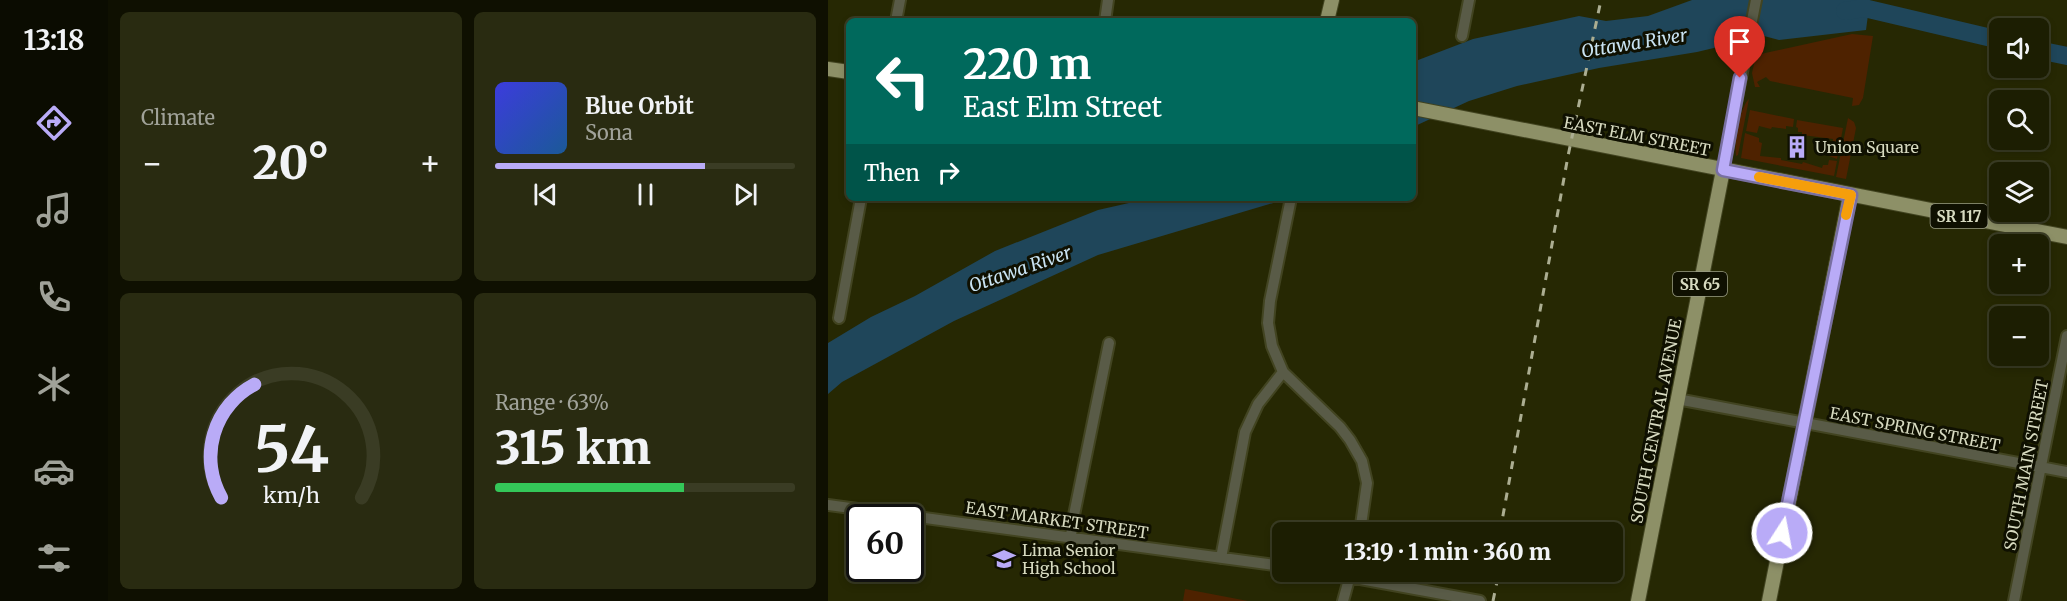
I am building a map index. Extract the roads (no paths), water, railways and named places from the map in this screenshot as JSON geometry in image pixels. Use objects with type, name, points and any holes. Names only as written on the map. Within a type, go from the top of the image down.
[{"type":"main road","points":[[1328,18],[1332,0]]},
{"type":"main road","points":[[828,69],[846,72]]},
{"type":"main road","name":"EAST ELM STREET","points":[[1416,109],[2067,237]]},
{"type":"main road","name":"SOUTH CENTRAL AVENUE","points":[[1638,601],[1723,170]]},
{"type":"main road","points":[[1769,601],[1851,195]]},
{"type":"street","points":[[897,18],[900,0]]},
{"type":"street","points":[[1105,18],[1108,0]]},
{"type":"street","points":[[1462,36],[1469,0]]},
{"type":"street","name":"SOUTH CENTRAL AVENUE","points":[[1723,170],[1756,0]]},
{"type":"street","points":[[839,318],[860,201]]},
{"type":"street","points":[[1290,201],[1270,302],[1268,323],[1272,346],[1283,372],[1340,427],[1362,461],[1367,483],[1361,522]]},
{"type":"street","name":"SOUTH MAIN STREET","points":[[2014,601],[2067,336]]},
{"type":"street","points":[[1071,536],[1109,343]]},
{"type":"street","points":[[1221,558],[1245,432],[1258,404],[1283,372]]},
{"type":"street","name":"EAST SPRING STREET","points":[[1677,399],[2067,472]]},
{"type":"street","name":"EAST MARKET STREET","points":[[828,505],[1272,565]]},
{"type":"street","points":[[1343,601],[1348,582]]},
{"type":"street","points":[[1392,582],[1480,601]]},
{"type":"water","points":[[1692,0],[1870,0],[1866,30],[1779,40],[1764,36],[1697,52],[1599,68],[1517,86],[1469,101],[1416,126],[1416,61],[1473,39],[1579,16],[1606,21],[1648,16]]},
{"type":"water","points":[[1138,201],[1280,201],[1098,255],[954,321],[842,382],[828,394],[828,343],[871,317],[915,296],[995,251],[1098,210]]},
{"type":"waterway","name":"Ottawa River","points":[[1845,11],[1864,8],[1989,37]]},
{"type":"waterway","name":"Ottawa River","points":[[2049,52],[2067,56]]},
{"type":"railway","points":[[1502,522],[1568,156],[1601,0]]},
{"type":"railway","points":[[1493,601],[1497,582]]},
{"type":"place","name":"Union Square","points":[[1797,147]]},
{"type":"place","name":"Lima Senior High School","points":[[1004,559]]}]
